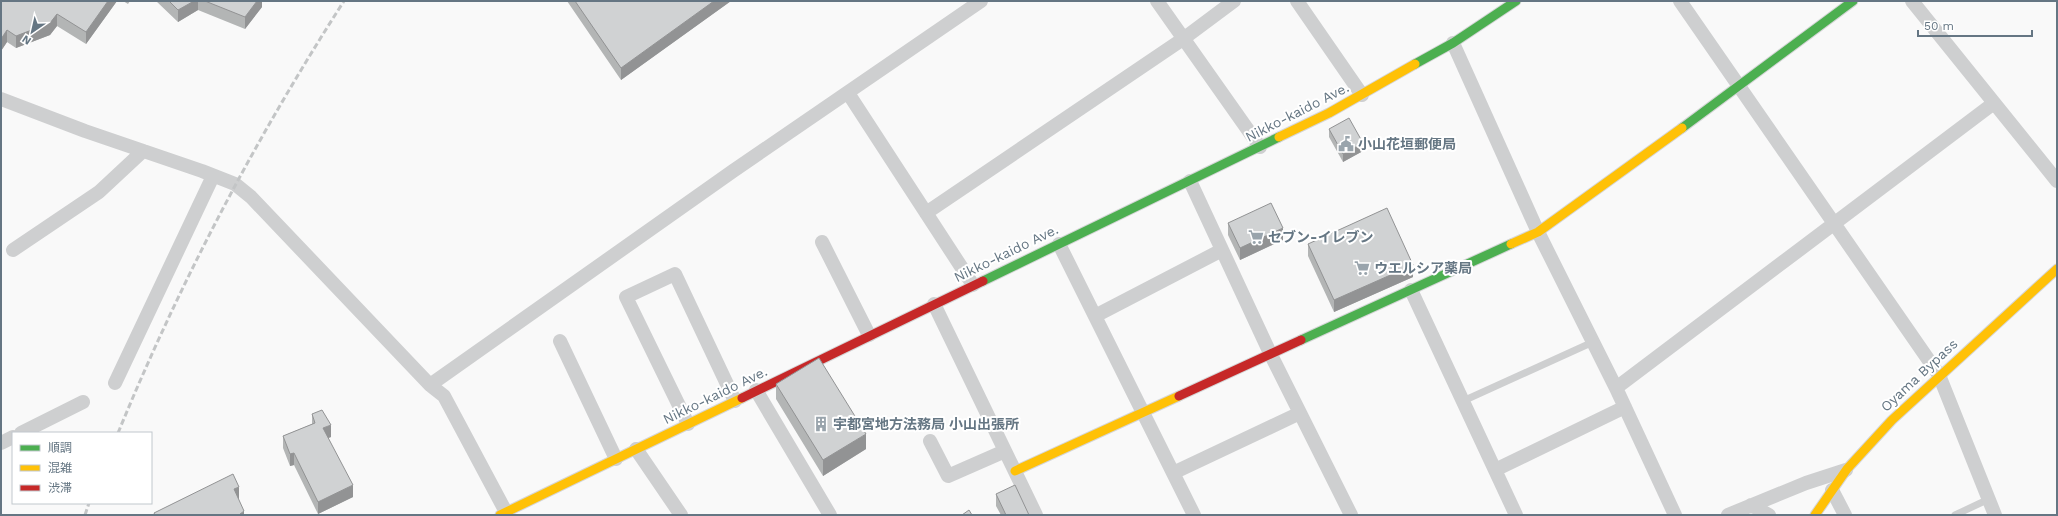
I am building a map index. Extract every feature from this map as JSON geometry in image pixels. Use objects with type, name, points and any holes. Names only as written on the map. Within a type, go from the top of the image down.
[{"type":"main road","name":"Nikko-kaido Ave.","points":[[503,514],[524,510],[616,459],[735,400],[1260,147],[1362,95],[1453,43],[1516,1]]},
{"type":"main road","points":[[1015,471],[1270,353],[1538,232],[1740,86],[1853,1]]},
{"type":"main road","name":"Oyama Bypass","points":[[1815,515],[1847,469],[1892,420],[1939,375],[2057,269]]},
{"type":"street","points":[[430,385],[733,171],[981,1]]},
{"type":"street","points":[[1157,1],[1260,147]]},
{"type":"street","points":[[926,213],[1183,38],[1234,1]]},
{"type":"street","points":[[1296,1],[1362,95]]},
{"type":"street","points":[[1680,1],[1939,375],[1995,515]]},
{"type":"street","points":[[1912,1],[2057,181]]},
{"type":"street","points":[[1453,43],[1538,232],[1616,388],[1675,515]]},
{"type":"street","points":[[848,93],[973,285]]},
{"type":"street","points":[[1,99],[85,132],[235,184],[251,197],[430,385],[444,396],[503,514]]},
{"type":"street","points":[[1616,388],[1994,103]]},
{"type":"street","points":[[13,250],[99,192],[143,151]]},
{"type":"street","points":[[115,383],[213,176]]},
{"type":"street","points":[[1190,181],[1270,353],[1351,515]]},
{"type":"street","points":[[822,242],[869,335]]},
{"type":"street","points":[[1059,244],[1194,515]]},
{"type":"street","points":[[1095,316],[1222,250]]},
{"type":"street","points":[[688,424],[626,297],[675,274],[735,400]]},
{"type":"street","points":[[1411,290],[1516,515]]},
{"type":"street","points":[[934,304],[1036,515]]},
{"type":"street","points":[[560,341],[616,459]]},
{"type":"street","points":[[756,390],[830,515]]},
{"type":"street","points":[[23,432],[83,402]]},
{"type":"street","points":[[1495,470],[1625,407]]},
{"type":"street","points":[[1173,472],[1300,413]]},
{"type":"street","points":[[1,443],[12,438]]},
{"type":"street","points":[[930,441],[948,476],[1005,451]]},
{"type":"street","points":[[636,449],[681,515]]},
{"type":"street","points":[[1728,515],[1806,483],[1847,469]]},
{"type":"street","points":[[1832,490],[1845,515]]},
{"type":"street","points":[[1751,505],[1769,515]]},
{"type":"lane","points":[[1463,401],[1593,342]]},
{"type":"lane","points":[[1955,515],[1989,499]]},
{"type":"building","points":[[1,1],[108,1],[86,32],[57,14],[50,23],[16,36],[7,30],[1,39]]},
{"type":"building","points":[[169,1],[194,1],[178,10]]},
{"type":"building","points":[[205,1],[257,1],[245,17]]},
{"type":"building","points":[[575,1],[714,1],[621,68]]},
{"type":"building","name":"小山花垣郵便局","points":[[1349,118],[1363,143],[1343,154],[1329,129]]},
{"type":"building","points":[[1271,203],[1283,228],[1240,248],[1228,223]]},
{"type":"building","name":"ウエルシア薬局","points":[[1387,208],[1413,265],[1334,300],[1308,244]]},
{"type":"building","name":"宇都宮地方法務局 小山出張所","points":[[819,358],[866,434],[823,460],[776,384]]},
{"type":"building","points":[[322,410],[331,425],[323,428],[353,485],[318,502],[294,453],[290,454],[283,436],[315,423],[312,414]]},
{"type":"building","points":[[233,474],[239,487],[234,489],[244,511],[240,514],[241,515],[155,515],[154,513]]},
{"type":"building","points":[[1015,485],[1029,515],[1006,515],[996,494]]},
{"type":"building","points":[[969,510],[972,515],[962,515]]},
{"type":"railway","points":[[118,432],[167,321],[221,212],[280,105],[344,1]]},
{"type":"railway","points":[[85,515],[89,504]]},
{"type":"traffic: fast","points":[[1415,64],[1453,43],[1516,1]]},
{"type":"traffic: fast","points":[[1682,128],[1853,1]]},
{"type":"traffic: fast","points":[[983,281],[1279,137]]},
{"type":"traffic: fast","points":[[1301,340],[1511,244]]},
{"type":"traffic: slow","points":[[1279,137],[1329,113],[1415,64]]},
{"type":"traffic: slow","points":[[1511,244],[1538,232],[1682,128]]},
{"type":"traffic: slow","points":[[1815,515],[1847,469],[1892,420],[2057,269]]},
{"type":"traffic: slow","points":[[1015,471],[1179,396]]},
{"type":"traffic: slow","points":[[500,515],[742,398]]},
{"type":"traffic: jam","points":[[742,398],[983,281]]},
{"type":"traffic: jam","points":[[1179,396],[1301,340]]},
{"type":"place","name":"小山花垣郵便局","points":[[1346,144]]},
{"type":"place","name":"セブン-イレブン","points":[[1256,237]]},
{"type":"place","name":"ウエルシア薬局","points":[[1362,268]]},
{"type":"place","name":"宇都宮地方法務局 小山出張所","points":[[821,424]]}]
